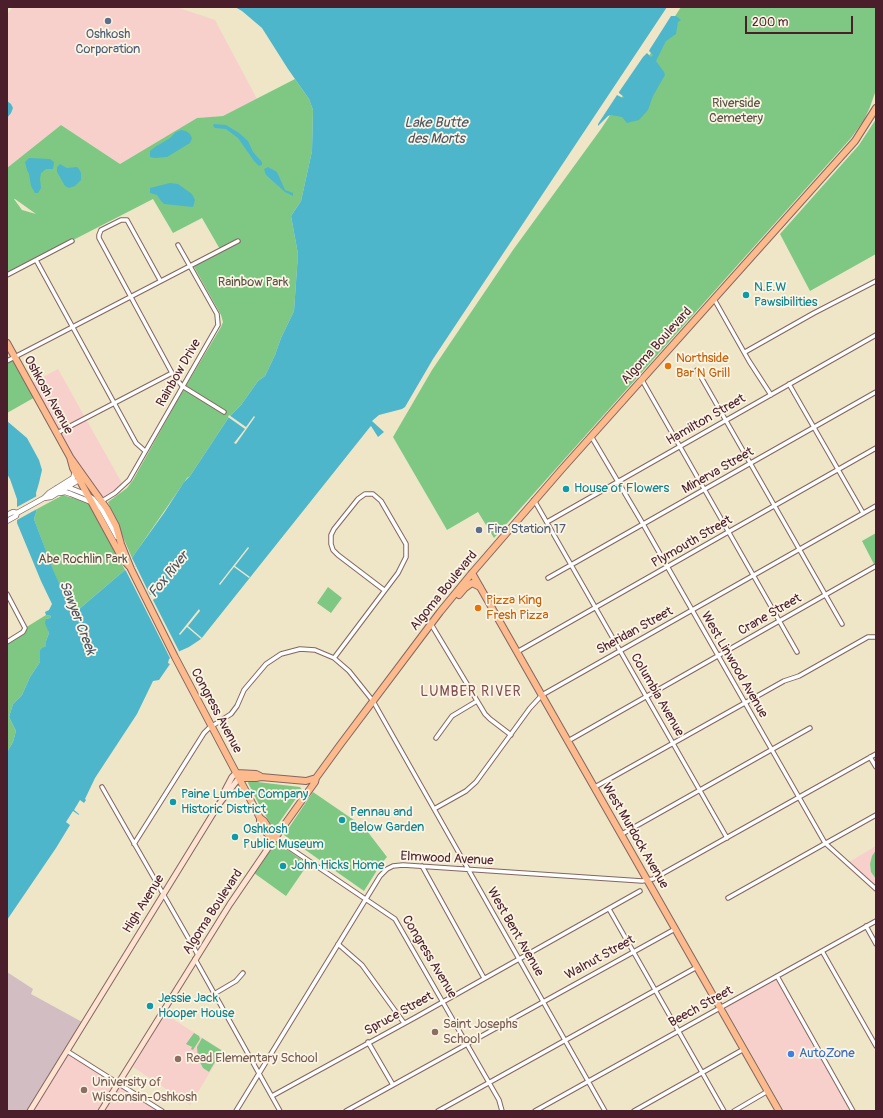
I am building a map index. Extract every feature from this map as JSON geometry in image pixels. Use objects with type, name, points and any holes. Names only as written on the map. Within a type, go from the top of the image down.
[{"type":"main road","name":"Algoma Boulevard","points":[[101,1111],[230,904],[306,796],[316,778],[440,612],[534,500],[855,141],[876,108]]},
{"type":"main road","name":"Oshkosh Avenue","points":[[7,343],[70,457],[74,470],[102,501],[116,526],[121,544],[131,569],[176,657]]},
{"type":"main road","name":"Oshkosh Avenue","points":[[70,457],[77,465],[88,495],[122,558],[131,569]]},
{"type":"main road","name":"West Murdock Avenue","points":[[472,573],[779,1111]]},
{"type":"main road","points":[[440,612],[450,605],[469,584],[474,583],[480,587]]},
{"type":"main road","name":"Congress Avenue","points":[[176,657],[260,818],[260,822],[269,836],[275,838]]},
{"type":"main road","points":[[238,776],[302,781],[309,781],[316,778]]},
{"type":"main road","name":"High Avenue","points":[[30,1111],[163,894],[238,776]]},
{"type":"main road","points":[[302,781],[305,787],[306,796]]},
{"type":"street","points":[[160,280],[126,219],[102,229],[99,238],[172,373],[182,386],[224,412]]},
{"type":"street","points":[[7,275],[72,241]]},
{"type":"street","points":[[7,361],[160,280],[238,241]]},
{"type":"street","name":"Rainbow Drive","points":[[102,501],[115,493],[129,480],[182,386],[217,328],[217,314],[178,245]]},
{"type":"street","points":[[36,260],[136,443],[145,451]]},
{"type":"street","points":[[744,352],[876,281]]},
{"type":"street","points":[[714,299],[744,352],[771,394]]},
{"type":"street","name":"Hamilton Street","points":[[547,522],[876,335]]},
{"type":"street","points":[[697,370],[842,624]]},
{"type":"street","points":[[57,433],[172,373]]},
{"type":"street","points":[[642,380],[797,652]]},
{"type":"street","points":[[789,384],[864,513]]},
{"type":"street","name":"Minerva Street","points":[[548,578],[876,392]]},
{"type":"street","name":"West Linwood Avenue","points":[[591,436],[643,524],[691,611],[825,843],[876,889]]},
{"type":"street","name":"Plymouth Street","points":[[517,652],[876,448]]},
{"type":"street","points":[[7,522],[16,516],[17,513],[44,498],[49,493],[73,478],[74,470]]},
{"type":"street","points":[[44,498],[57,494],[81,477]]},
{"type":"street","points":[[57,488],[67,487],[88,495],[100,507],[121,544]]},
{"type":"street","points":[[57,494],[65,492],[92,502]]},
{"type":"street","points":[[334,658],[398,573],[406,556],[406,547],[403,538],[381,501],[376,496],[367,494],[358,499],[334,529],[331,535],[330,544],[338,555],[384,590]]},
{"type":"street","name":"Columbia Avenue","points":[[534,500],[726,838]]},
{"type":"street","name":"Sheridan Street","points":[[434,809],[472,787],[537,699],[542,695],[876,506]]},
{"type":"street","points":[[7,515],[14,512],[17,513]]},
{"type":"street","name":"Crane Street","points":[[568,741],[876,566]]},
{"type":"street","points":[[7,594],[24,626],[24,630],[7,642]]},
{"type":"street","points":[[431,624],[487,717],[511,735]]},
{"type":"street","points":[[595,788],[784,680],[799,676],[868,638],[876,637]]},
{"type":"street","points":[[134,844],[204,733],[231,714],[237,706],[248,684],[260,669],[276,656],[293,650],[307,649],[322,652],[334,658],[347,668],[373,701]]},
{"type":"street","name":"West Bent Avenue","points":[[373,701],[605,1111]]},
{"type":"street","points":[[436,738],[452,716],[477,701]]},
{"type":"street","points":[[622,834],[810,728]]},
{"type":"street","points":[[648,880],[653,879],[876,754]]},
{"type":"street","points":[[870,757],[876,767]]},
{"type":"street","points":[[102,787],[163,894],[214,994],[280,1111]]},
{"type":"street","points":[[728,898],[876,816]]},
{"type":"street","name":"Congress Avenue","points":[[275,838],[395,919],[489,1083],[500,1103],[502,1111]]},
{"type":"street","name":"Elmwood Avenue","points":[[236,1111],[365,899],[380,876],[387,869],[398,865],[422,866],[642,881],[648,880]]},
{"type":"street","points":[[422,866],[484,978]]},
{"type":"street","name":"Spruce Street","points":[[272,1096],[640,891]]},
{"type":"street","points":[[608,908],[724,1111]]},
{"type":"street","name":"Beech Street","points":[[535,1111],[876,921]]},
{"type":"street","points":[[866,926],[876,944]]},
{"type":"street","name":"Walnut Street","points":[[346,1111],[675,928]]},
{"type":"street","points":[[338,944],[362,965],[404,1023]]},
{"type":"street","points":[[822,951],[876,1046]]},
{"type":"street","points":[[438,1111],[697,967]]},
{"type":"street","points":[[214,994],[236,981],[243,973]]},
{"type":"street","points":[[777,976],[854,1111]]},
{"type":"street","points":[[368,1042],[393,1085]]},
{"type":"street","points":[[634,1111],[744,1049]]},
{"type":"street","points":[[67,1051],[162,1111]]},
{"type":"street","points":[[734,1111],[768,1092]]},
{"type":"shaded area","points":[[13,7],[176,7],[215,20],[257,99],[223,116],[197,118],[120,164],[61,125],[7,168],[7,15]]},
{"type":"shaded area","points":[[58,369],[123,485],[102,501],[87,482],[30,384]]},
{"type":"shaded area","points":[[876,846],[876,886],[849,862]]},
{"type":"shaded area","points":[[7,972],[33,989],[31,994],[84,1023],[30,1111],[7,1111]]},
{"type":"shaded area","points":[[776,980],[850,1111],[784,1111],[726,1009],[728,1006]]},
{"type":"shaded area","name":"Read Elementary School","points":[[165,1014],[223,1051],[190,1105],[133,1067]]},
{"type":"shaded area","name":"University of Wisconsin-Oshkosh","points":[[67,1051],[90,1068],[158,1111],[32,1111]]},
{"type":"green space","name":"Riverside Cemetery","points":[[681,7],[876,7],[876,90],[870,107],[864,120],[851,138],[494,538],[478,512],[447,530],[393,437],[432,370],[513,250],[601,129]]},
{"type":"green space","name":"Rainbow Park","points":[[295,79],[309,99],[313,110],[312,151],[301,201],[291,216],[298,254],[294,311],[265,376],[258,381],[241,405],[229,417],[190,476],[187,478],[132,558],[108,502],[127,488],[133,480],[181,394],[221,327],[223,322],[221,315],[194,267],[195,265],[221,251],[202,218],[173,233],[153,199],[7,274],[7,168],[61,125],[120,164],[197,118],[223,116]],"holes":[[[15,199],[36,214],[22,210]]]},
{"type":"green space","points":[[876,119],[876,254],[810,291],[780,234],[859,145]]},
{"type":"green space","points":[[15,357],[37,396],[7,413],[7,361]]},
{"type":"green space","name":"Abe Rochlin Park","points":[[63,495],[86,502],[90,505],[125,570],[78,610],[75,609],[62,589],[54,573],[34,519],[37,509]]},
{"type":"green space","points":[[876,533],[876,568],[862,541]]},
{"type":"green space","points":[[328,587],[342,598],[331,613],[317,603]]},
{"type":"green space","points":[[46,615],[51,616],[50,618],[46,619],[49,633],[46,646],[40,650],[40,662],[30,677],[22,695],[13,704],[9,717],[16,731],[13,742],[7,752],[7,642],[23,632],[25,628]]},
{"type":"green space","points":[[249,781],[300,787],[302,790],[276,827],[272,826],[261,808],[248,783]]},
{"type":"green space","points":[[313,792],[364,827],[387,857],[364,891],[284,835]]},
{"type":"green space","points":[[276,842],[308,864],[286,896],[254,873]]},
{"type":"green space","points":[[876,850],[876,879],[871,872],[870,864],[872,856]]},
{"type":"green space","points":[[194,1033],[199,1036],[200,1039],[193,1050],[191,1049],[192,1047],[186,1044]]},
{"type":"green space","points":[[202,1038],[221,1050],[209,1072],[203,1068],[198,1058],[197,1047]]},
{"type":"water","points":[[235,7],[667,7],[433,359],[405,407],[379,415],[372,421],[384,432],[378,437],[371,426],[370,427],[201,639],[169,659],[168,663],[170,664],[159,680],[153,681],[137,714],[95,778],[85,799],[86,800],[84,803],[80,800],[74,810],[79,815],[73,811],[66,822],[70,825],[7,920],[7,752],[13,742],[16,731],[9,717],[13,704],[22,695],[30,677],[40,662],[40,650],[46,646],[49,633],[45,623],[46,619],[50,618],[51,616],[46,615],[45,612],[49,610],[52,604],[17,523],[17,499],[7,474],[7,421],[27,438],[39,460],[42,470],[36,493],[37,509],[34,519],[62,589],[75,609],[78,610],[125,570],[126,571],[136,566],[132,558],[136,552],[184,482],[190,476],[229,417],[241,405],[258,381],[265,376],[294,311],[298,254],[291,216],[301,201],[312,151],[313,110],[309,99],[262,28]]},
{"type":"water","points":[[671,16],[676,16],[681,20],[678,22],[676,34],[666,41],[656,61],[665,75],[653,96],[648,110],[639,120],[627,123],[622,117],[611,115],[598,126],[617,95],[623,98],[624,97],[619,92],[643,57],[647,53],[651,57],[653,55],[649,51]]},
{"type":"water","points":[[7,101],[13,108],[7,118]]},
{"type":"water","points":[[214,124],[226,125],[239,133],[248,141],[253,152],[262,162],[262,165],[259,166],[254,161],[238,138],[226,129],[215,128],[213,126]]},
{"type":"water","points":[[181,130],[190,134],[192,138],[190,143],[167,157],[150,157],[150,151]]},
{"type":"water","points":[[29,158],[50,159],[54,162],[53,169],[46,169],[41,173],[41,188],[38,193],[35,193],[31,186],[25,162]]},
{"type":"water","points":[[60,164],[67,168],[77,167],[79,169],[81,173],[81,180],[75,186],[69,188],[65,186],[57,172],[57,167]]},
{"type":"water","points":[[268,167],[277,172],[285,190],[293,193],[293,196],[285,192],[266,175],[264,169]]},
{"type":"water","points":[[170,183],[178,184],[192,194],[195,200],[193,207],[164,204],[157,195],[150,193],[150,188]]},
{"type":"pier","points":[[229,415],[246,427],[254,416],[255,417],[236,444],[234,443],[245,429],[228,417]]},
{"type":"pier","points":[[37,496],[37,509],[17,520],[17,507]]},
{"type":"pier","points":[[248,547],[249,548],[235,566],[250,577],[249,578],[234,567],[220,585],[219,584]]},
{"type":"pier","points":[[136,566],[150,595],[153,594],[155,598],[153,600],[180,653],[171,660],[126,571]]},
{"type":"pier","points":[[199,609],[200,611],[188,626],[202,638],[201,639],[187,627],[180,635],[179,634]]},
{"type":"place","name":"Oshkosh Corporation","points":[[108,21]]},
{"type":"place","name":"N.E.W Pawsibilities","points":[[746,295]]},
{"type":"place","name":"Northside Bar N Grill","points":[[668,366]]},
{"type":"place","name":"House of Flowers","points":[[566,489]]},
{"type":"place","name":"Fire Station 17","points":[[479,530]]},
{"type":"place","name":"Pizza King Fresh Pizza","points":[[478,608]]},
{"type":"place","name":"Paine Lumber Company Historic District","points":[[173,802]]},
{"type":"place","name":"Pennau and Below Garden","points":[[342,820]]},
{"type":"place","name":"Oshkosh Public Museum","points":[[235,837]]},
{"type":"place","name":"John Hicks Home","points":[[283,866]]},
{"type":"place","name":"Jessie Jack Hooper House","points":[[150,1006]]},
{"type":"place","name":"Saint Josephs School","points":[[435,1032]]},
{"type":"place","name":"AutoZone","points":[[791,1054]]},
{"type":"place","name":"Read Elementary School","points":[[178,1059]]},
{"type":"place","name":"University of Wisconsin-Oshkosh","points":[[84,1090]]},
{"type":"district","name":"LUMBER RIVER","points":[[471,692]]},
{"type":"water label","name":"Lake Butte des Morts","points":[[436,132]]},
{"type":"water label","name":"Fox River","points":[[169,575]]},
{"type":"water label","name":"Sawyer Creek","points":[[77,618]]}]
